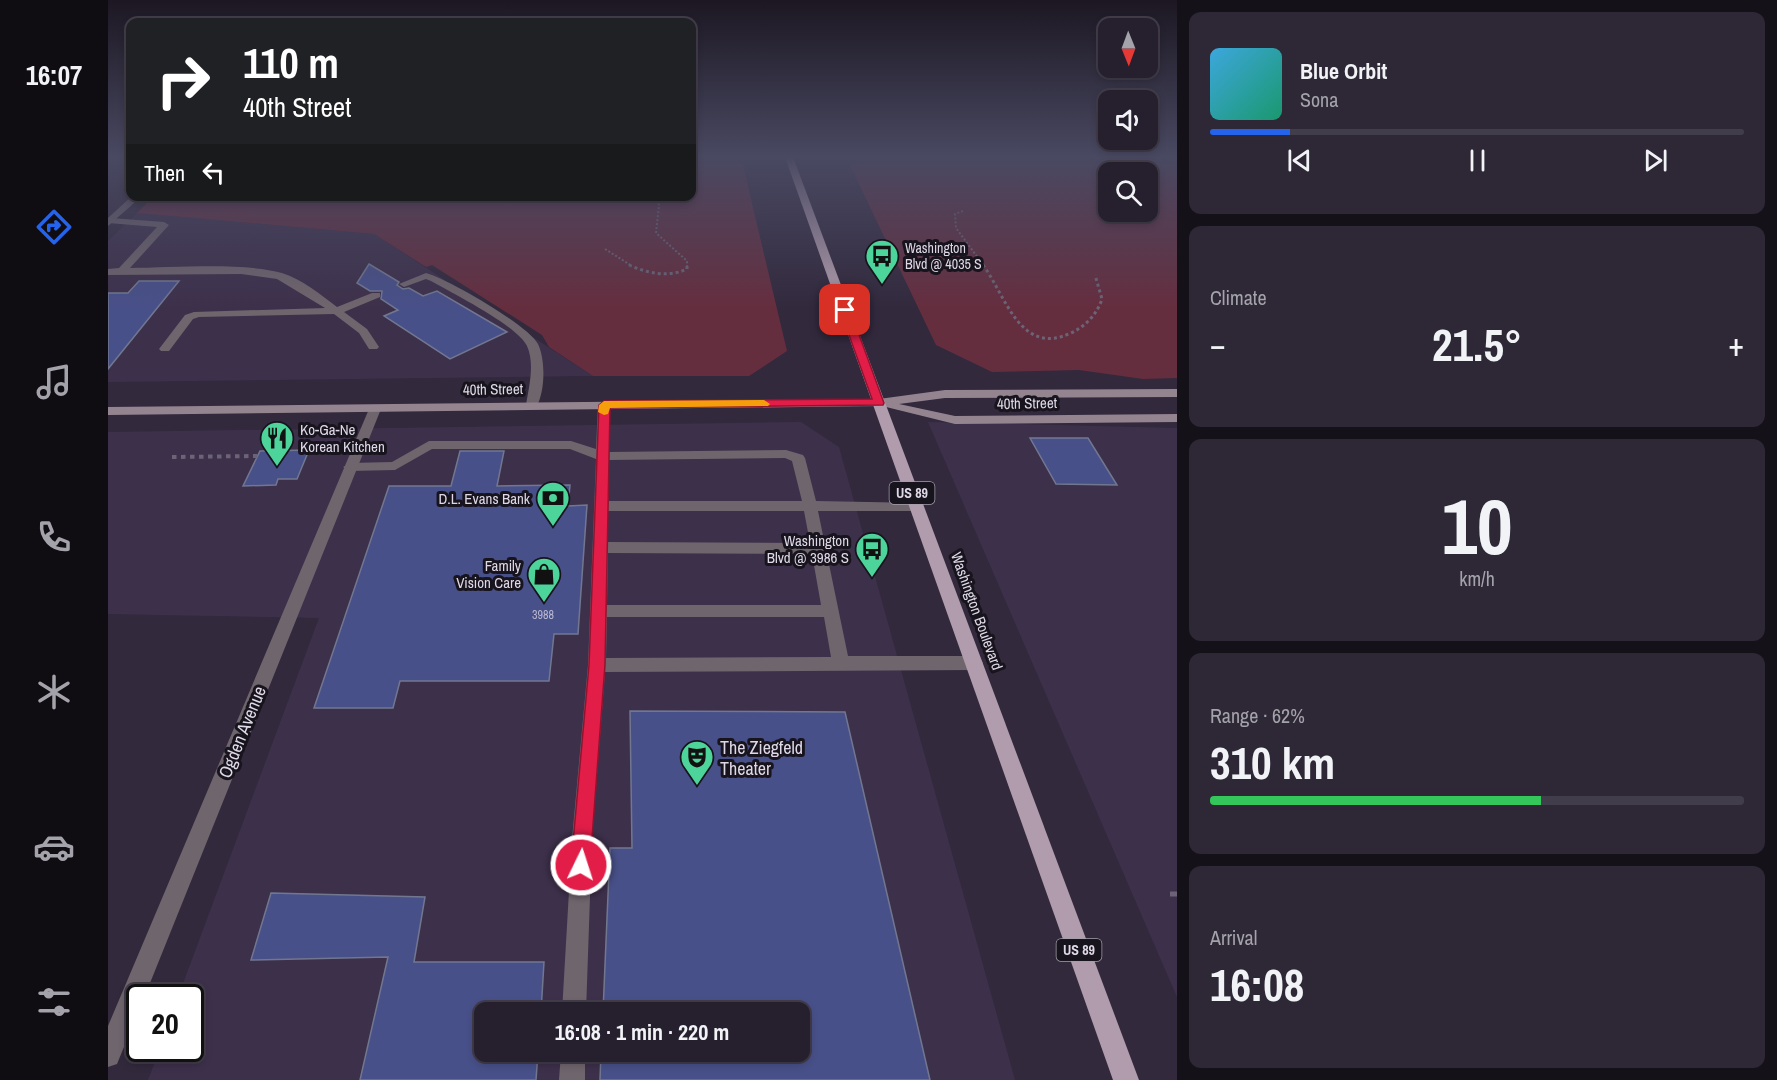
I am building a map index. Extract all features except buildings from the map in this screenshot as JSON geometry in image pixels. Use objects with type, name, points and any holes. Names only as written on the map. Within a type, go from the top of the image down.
[{"type":"main road","name":"Washington Boulevard","points":[[807,207],[1126,1080]]},
{"type":"main road","name":"40th Street","points":[[108,411],[879,403],[954,393],[1177,393]]},
{"type":"main road","name":"40th Street","points":[[879,403],[955,420],[1177,418]]},
{"type":"street","points":[[110,222],[126,207]]},
{"type":"street","points":[[110,222],[164,225],[122,271]]},
{"type":"street","points":[[108,272],[241,271],[280,276],[313,294],[363,331],[373,347]]},
{"type":"street","points":[[404,284],[426,276],[435,279],[518,329],[532,342],[538,373],[532,405]]},
{"type":"street","points":[[165,349],[189,317],[198,314],[336,311],[376,295]]},
{"type":"street","points":[[574,1002],[589,747],[597,665],[604,405]]},
{"type":"street","name":"Ogden Avenue","points":[[108,1055],[375,409]]},
{"type":"street","points":[[350,467],[395,466],[429,445],[571,445],[602,456],[786,454],[798,458],[810,506],[841,664]]},
{"type":"street","points":[[600,506],[916,506]]},
{"type":"street","points":[[600,547],[818,549]]},
{"type":"street","points":[[598,611],[830,610]]},
{"type":"street","points":[[597,665],[974,663]]},
{"type":"street","points":[[572,1080],[573,1062]]},
{"type":"path","points":[[605,249],[622,263],[656,273],[679,274],[687,269],[687,261],[656,233],[660,207]]},
{"type":"path","points":[[963,211],[955,214],[955,225],[971,252],[987,269],[1023,328],[1036,337],[1053,340],[1077,331],[1089,320],[1101,302],[1101,293],[1095,275]]},
{"type":"path","points":[[172,457],[258,456]]},
{"type":"path","points":[[1170,894],[1177,894]]},
{"type":"shaded area","points":[[143,207],[753,207],[787,351],[749,376],[593,376],[549,347],[542,335],[432,265],[426,267],[374,234],[137,213]]},
{"type":"shaded area","points":[[870,207],[1098,207],[1098,222],[1158,222],[1158,207],[1177,207],[1177,378],[1143,379],[1079,370],[992,372],[936,345]]},
{"type":"shaded area","points":[[137,213],[374,234],[593,376],[108,382],[108,241]]},
{"type":"shaded area","points":[[801,422],[839,447],[1015,1080],[148,1080],[155,1062],[204,1062],[204,984],[183,984],[319,618],[108,614],[108,432]]},
{"type":"shaded area","points":[[928,422],[1177,428],[1177,997]]},
{"type":"slow traffic","points":[[604,412],[604,405],[764,404]]},
{"type":"place","name":"Washington Blvd @ 4035 S","points":[[882,285]]},
{"type":"place","name":"Ko-Ga-Ne Korean Kitchen","points":[[277,467]]},
{"type":"place","name":"D.L. Evans Bank","points":[[553,527]]},
{"type":"place","name":"Washington Blvd @ 3986 S","points":[[872,578]]},
{"type":"place","name":"Family Vision Care","points":[[544,603]]},
{"type":"place","name":"The Ziegfeld Theater","points":[[697,786]]},
{"type":"route","points":[[581,865],[597,665],[604,405],[879,403],[845,310]]}]
